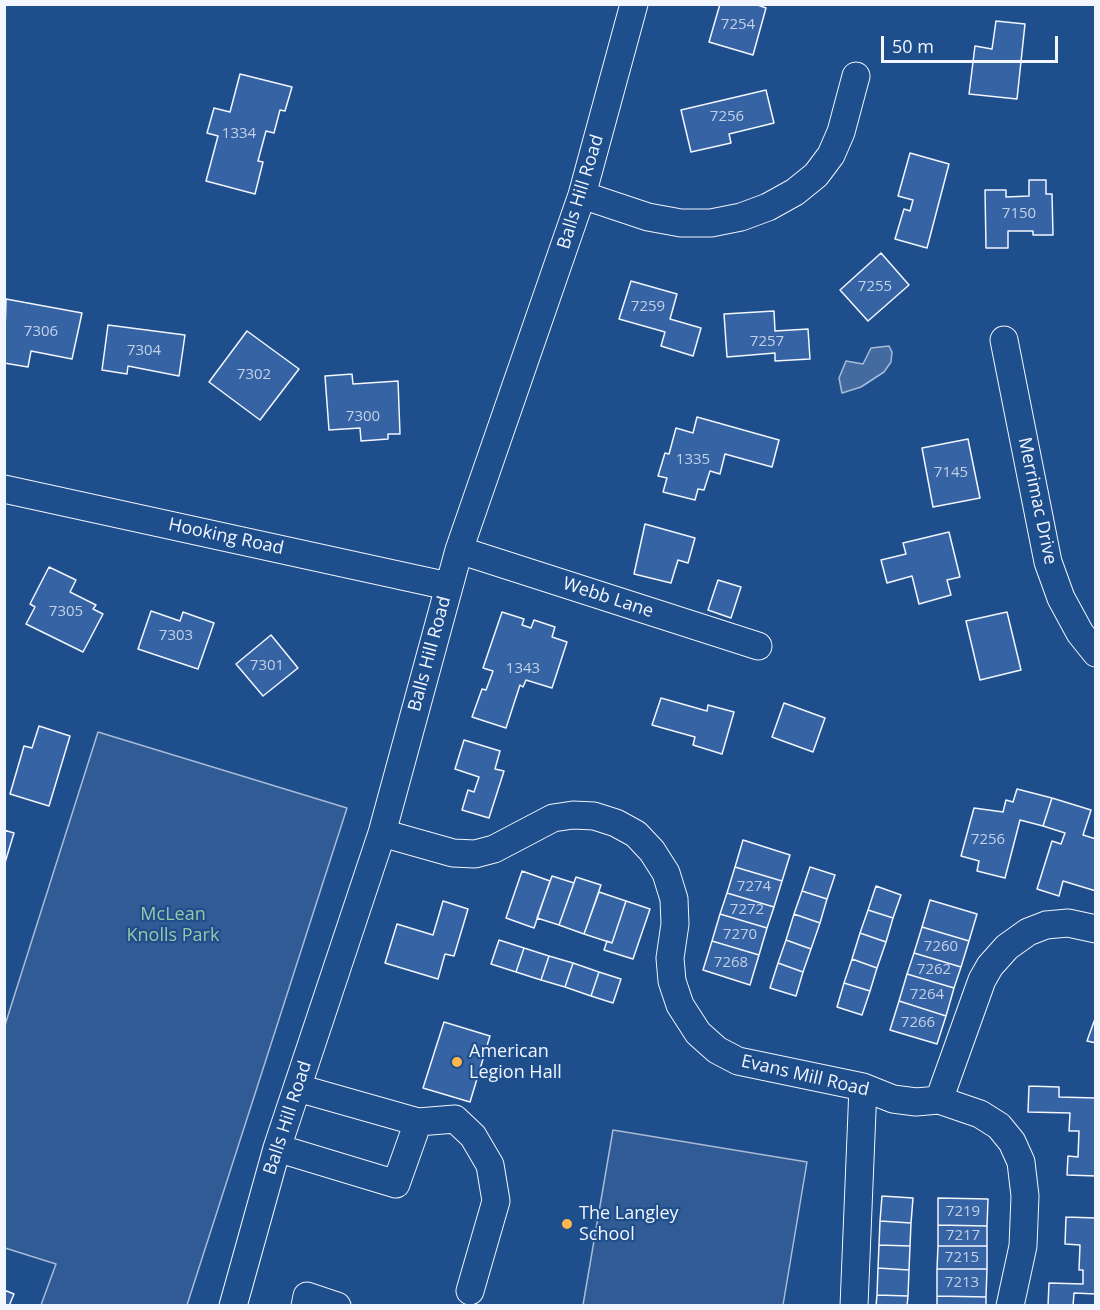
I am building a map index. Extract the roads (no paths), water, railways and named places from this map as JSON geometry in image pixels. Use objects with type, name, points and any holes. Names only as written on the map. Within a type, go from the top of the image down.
[{"type":"street","name":"Balls Hill Road","points":[[232,1305],[277,1148],[382,833],[459,550],[582,195],[634,4]]},
{"type":"street","points":[[582,195],[648,217],[681,223],[711,223],[741,217],[768,207],[809,181],[831,155],[842,132],[856,76]]},
{"type":"street","name":"Merrimac Drive","points":[[1004,340],[1048,562],[1061,598],[1080,633],[1095,653]]},
{"type":"street","name":"Hooking Road","points":[[4,489],[448,586]]},
{"type":"street","name":"Webb Lane","points":[[459,550],[758,646]]},
{"type":"street","name":"Evans Mill Road","points":[[382,833],[453,853],[475,854],[494,849],[553,818],[573,815],[594,816],[616,823],[636,834],[652,851],[666,873],[675,908],[670,958],[672,981],[680,1005],[698,1033],[717,1050],[738,1061],[863,1087],[893,1099],[916,1102],[939,1100],[980,1114],[999,1126],[1012,1142],[1021,1162],[1025,1196],[1023,1246],[1010,1305]]},
{"type":"street","points":[[939,1100],[981,981],[990,966],[1007,947],[1028,932],[1046,925],[1068,923],[1095,929]]},
{"type":"street","points":[[854,1305],[863,1087]]},
{"type":"street","points":[[298,1088],[418,1122],[455,1119],[472,1136],[490,1165],[496,1201],[470,1291]]},
{"type":"street","points":[[277,1148],[396,1184],[418,1122]]},
{"type":"street","points":[[305,1305],[307,1296],[337,1305]]},
{"type":"place","name":"American Legion Hall","points":[[457,1062]]},
{"type":"place","name":"The Langley School","points":[[567,1224]]},
{"type":"park label","name":"McLean Knolls Park","points":[[173,925]]}]
